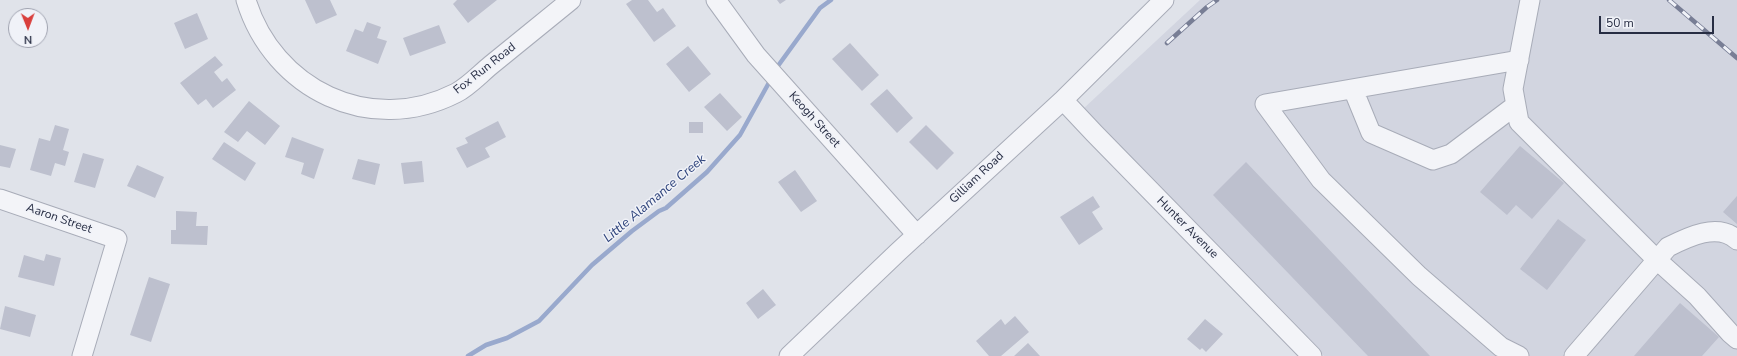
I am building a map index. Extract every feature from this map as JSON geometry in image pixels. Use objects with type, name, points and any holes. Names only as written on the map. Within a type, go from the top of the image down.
[{"type":"street","name":"Fox Run Road","points":[[246,0],[258,31],[273,54],[291,73],[316,90],[347,104],[382,110],[410,108],[434,103],[457,92],[571,0]]},
{"type":"street","name":"Keogh Street","points":[[716,0],[756,54],[917,234]]},
{"type":"street","name":"Gilliam Road","points":[[789,356],[917,234],[1063,100],[1164,0]]},
{"type":"street","points":[[1530,0],[1513,89],[1519,122],[1657,260],[1697,296],[1737,339]]},
{"type":"street","points":[[1519,60],[1265,104],[1321,180],[1419,276],[1501,346],[1519,356]]},
{"type":"street","points":[[1353,89],[1371,133],[1433,160],[1451,154],[1516,105]]},
{"type":"street","name":"Hunter Avenue","points":[[1063,100],[1312,356]]},
{"type":"street","name":"Aaron Street","points":[[0,199],[117,238],[82,356]]},
{"type":"street","points":[[1574,356],[1668,247],[1689,236],[1715,231],[1724,231],[1737,240]]},
{"type":"shaded area","points":[[1200,0],[1737,0],[1737,356],[1324,356],[1083,109]]},
{"type":"building","points":[[305,0],[330,0],[337,15],[316,24]]},
{"type":"building","points":[[457,0],[497,0],[468,23],[453,4]]},
{"type":"building","points":[[632,0],[648,0],[657,12],[663,8],[676,26],[654,42],[626,4]]},
{"type":"building","points":[[777,0],[786,0],[780,4]]},
{"type":"building","points":[[197,13],[208,39],[185,49],[174,23]]},
{"type":"building","points":[[367,22],[381,27],[377,38],[387,41],[378,64],[346,51],[355,29],[363,32]]},
{"type":"building","points":[[439,25],[446,43],[410,56],[403,38]]},
{"type":"building","points":[[850,43],[879,75],[862,91],[832,59]]},
{"type":"building","points":[[688,46],[711,74],[689,92],[666,64]]},
{"type":"building","points":[[215,56],[223,65],[214,72],[222,82],[227,78],[236,90],[213,108],[206,99],[198,105],[180,83]]},
{"type":"building","points":[[887,89],[913,118],[897,133],[870,104]]},
{"type":"building","points":[[720,93],[742,117],[727,131],[704,107]]},
{"type":"building","points":[[249,101],[280,126],[265,145],[247,131],[238,142],[224,132]]},
{"type":"building","points":[[498,121],[506,137],[485,148],[490,157],[467,168],[456,148],[468,143],[465,138]]},
{"type":"building","points":[[689,122],[703,122],[703,133],[689,133]]},
{"type":"building","points":[[55,125],[69,129],[63,150],[69,152],[65,166],[55,163],[51,176],[30,170],[39,138],[50,141]]},
{"type":"building","points":[[926,125],[954,153],[937,170],[909,142]]},
{"type":"building","points":[[292,137],[324,149],[314,179],[301,174],[304,163],[285,157]]},
{"type":"building","points":[[224,142],[256,163],[245,181],[212,159]]},
{"type":"building","points":[[0,145],[16,149],[10,168],[0,166]]},
{"type":"building","points":[[1520,146],[1564,183],[1532,219],[1516,205],[1507,215],[1480,192]]},
{"type":"building","points":[[83,153],[104,159],[95,188],[74,182]]},
{"type":"building","points":[[358,159],[380,164],[375,185],[352,179]]},
{"type":"building","points":[[422,161],[424,182],[404,184],[401,163]]},
{"type":"building","points":[[1246,162],[1430,356],[1368,356],[1213,195]]},
{"type":"building","points":[[137,165],[164,177],[155,198],[127,186]]},
{"type":"building","points":[[795,170],[817,201],[801,212],[778,182]]},
{"type":"building","points":[[1093,196],[1100,207],[1092,212],[1103,229],[1079,245],[1060,217]]},
{"type":"building","points":[[1737,196],[1737,224],[1723,212]]},
{"type":"building","points":[[176,211],[197,212],[196,226],[208,226],[207,245],[171,244],[171,230],[176,230]]},
{"type":"building","points":[[1558,219],[1586,240],[1547,290],[1520,269]]},
{"type":"building","points":[[46,254],[61,258],[54,286],[18,277],[24,255],[44,261]]},
{"type":"building","points":[[149,277],[170,284],[151,342],[130,335]]},
{"type":"building","points":[[763,289],[776,305],[758,319],[746,303]]},
{"type":"building","points":[[1680,303],[1719,337],[1702,356],[1634,356]]},
{"type":"building","points":[[5,306],[36,315],[30,337],[0,329]]},
{"type":"building","points":[[1015,316],[1029,332],[1001,356],[989,356],[976,341],[1001,319],[1005,325]]},
{"type":"building","points":[[1205,319],[1223,334],[1206,352],[1202,348],[1200,350],[1187,339]]},
{"type":"building","points":[[1028,343],[1040,356],[1014,356]]},
{"type":"waterway","name":"Little Alamance Creek","points":[[775,70],[820,8],[831,0]]},
{"type":"waterway","name":"Little Alamance Creek","points":[[468,356],[486,345],[507,338],[539,321],[592,265],[632,231],[659,211],[666,208],[707,172],[740,135],[771,79]]},
{"type":"railway","points":[[1167,43],[1207,7],[1217,0]]},
{"type":"railway","points":[[1669,0],[1737,58]]}]
